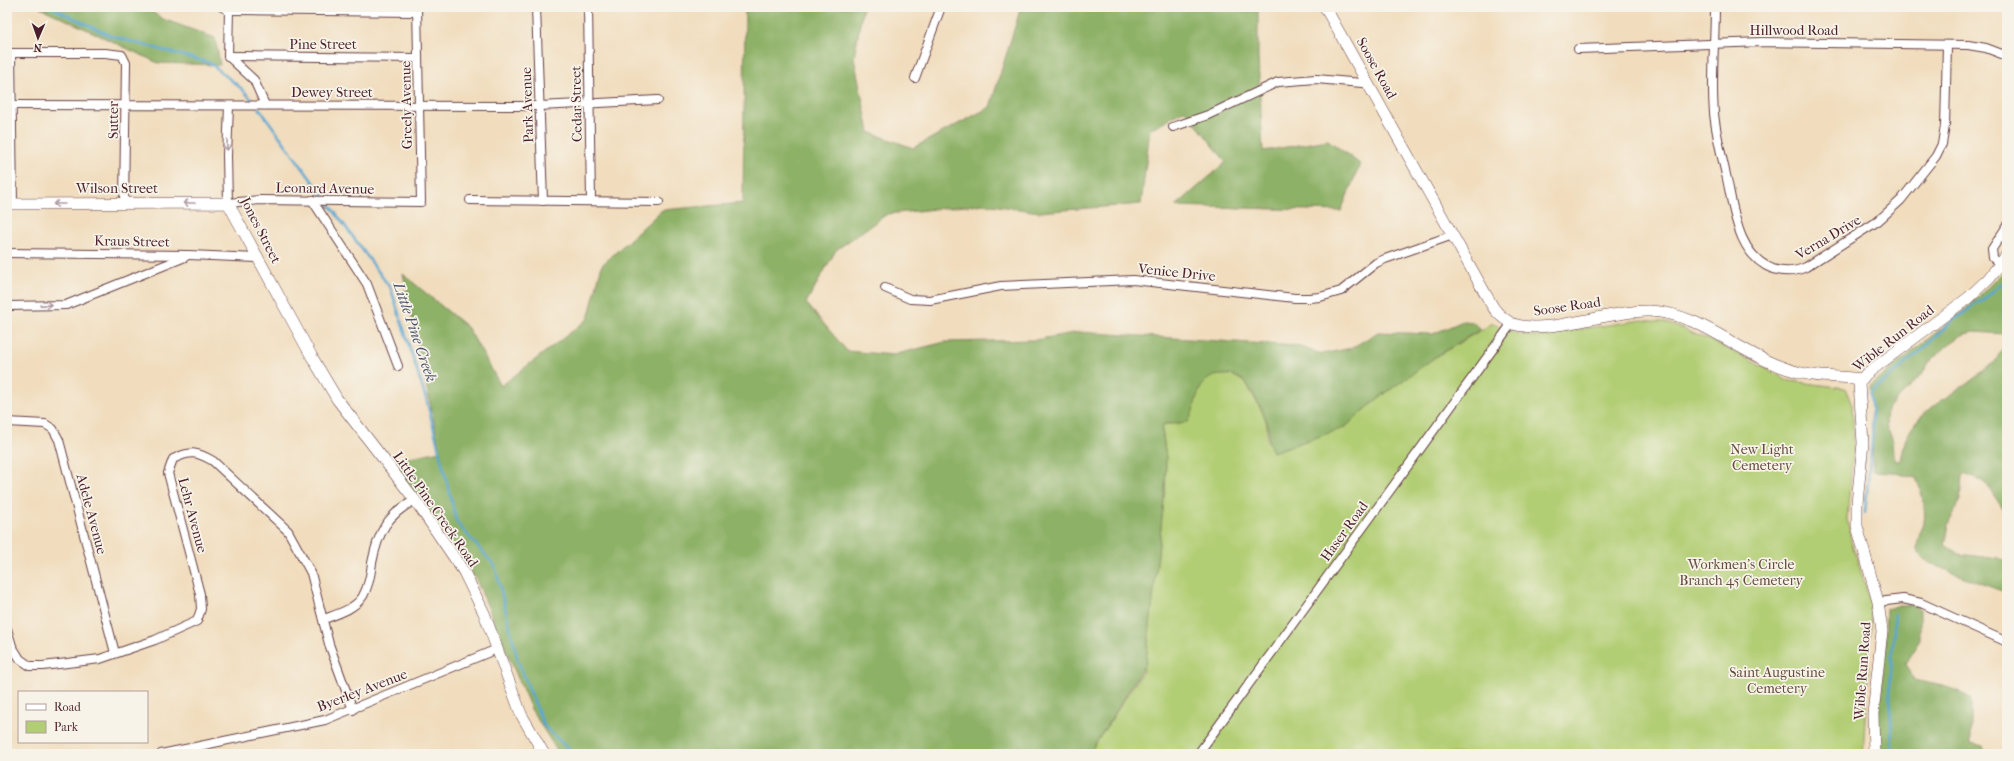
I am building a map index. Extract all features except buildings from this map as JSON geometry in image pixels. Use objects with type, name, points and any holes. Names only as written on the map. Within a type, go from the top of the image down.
[{"type":"street","name":"Park Avenue","points":[[536,7],[543,201]]},
{"type":"street","name":"Cedar Street","points":[[588,7],[591,201]]},
{"type":"street","points":[[915,78],[941,7]]},
{"type":"street","name":"Soose Road","points":[[1325,7],[1495,311],[1512,323],[1534,327],[1548,326],[1648,310],[1675,314],[1710,329],[1773,364],[1820,376],[1860,379]]},
{"type":"street","name":"Verna Drive","points":[[1715,7],[1713,78],[1716,126],[1737,223],[1752,254],[1768,267],[1786,271],[1806,267],[1878,221],[1901,200],[1936,156],[1942,144],[1945,126],[1947,45]]},
{"type":"street","points":[[265,105],[254,80],[228,56],[225,8],[417,9]]},
{"type":"street","name":"Greely Avenue","points":[[417,9],[421,202]]},
{"type":"street","name":"Hillwood Road","points":[[1578,49],[1762,42],[1947,45],[1976,46],[2007,56]]},
{"type":"street","points":[[9,53],[10,204]]},
{"type":"street","name":"Sutter","points":[[9,53],[105,53],[122,55],[126,63],[124,203]]},
{"type":"street","name":"Pine Street","points":[[228,56],[418,58]]},
{"type":"street","points":[[1173,127],[1208,115],[1278,82],[1316,79],[1362,83],[1367,82]]},
{"type":"street","name":"Dewey Street","points":[[9,105],[540,106],[658,100]]},
{"type":"street","name":"Jones Street","points":[[228,106],[228,203],[312,357]]},
{"type":"street","name":"Leonard Avenue","points":[[228,203],[260,200],[421,202]]},
{"type":"street","points":[[312,200],[367,284],[398,366]]},
{"type":"street","points":[[470,200],[659,202]]},
{"type":"street","name":"Wilson Street","points":[[10,204],[228,203]]},
{"type":"street","points":[[2000,264],[1993,258],[1992,249],[2007,226]]},
{"type":"street","name":"Venice Drive","points":[[886,288],[910,299],[930,300],[1001,286],[1113,280],[1144,281],[1294,298],[1320,297],[1341,290],[1376,263],[1453,235]]},
{"type":"street","name":"Kraus Street","points":[[7,253],[189,255],[258,258]]},
{"type":"street","points":[[7,306],[66,305],[189,255]]},
{"type":"street","name":"Wible Run Road","points":[[1874,754],[1875,694],[1882,631],[1878,602],[1856,526],[1863,443],[1858,388],[1860,379],[1968,298],[1989,278],[2007,255]]},
{"type":"street","name":"Haser Road","points":[[1198,754],[1512,323]]},
{"type":"street","name":"Little Pine Creek Road","points":[[312,357],[341,405],[415,500],[464,572],[484,613],[521,714],[544,754]]},
{"type":"street","name":"Adele Avenue","points":[[7,422],[45,424],[53,429],[59,440],[116,653]]},
{"type":"street","name":"Lehr Avenue","points":[[7,628],[12,646],[20,659],[30,666],[43,666],[100,659],[155,640],[197,621],[201,609],[200,594],[168,472],[173,459],[187,452],[202,454],[213,460],[288,531],[311,573],[324,619],[329,644],[353,710]]},
{"type":"street","points":[[324,619],[347,610],[363,596],[371,573],[375,548],[384,524],[400,508],[415,500]]},
{"type":"street","points":[[1878,602],[1898,598],[1916,601],[2007,642]]},
{"type":"street","name":"Byerley Avenue","points":[[161,754],[325,720],[353,710],[497,649]]},
{"type":"green space","points":[[39,7],[144,7],[163,19],[215,38],[220,65],[158,63]]},
{"type":"green space","points":[[745,7],[863,7],[854,58],[869,132],[913,148],[990,107],[1021,7],[1258,7],[1258,58],[1263,151],[1328,140],[1360,164],[1341,211],[1176,206],[1226,162],[1185,110],[1150,129],[1141,204],[1039,212],[985,204],[887,214],[836,250],[806,303],[847,351],[893,355],[945,342],[1035,340],[1079,332],[1297,346],[1322,354],[1352,348],[1378,332],[1433,334],[1463,321],[1473,322],[1481,329],[1435,357],[1376,400],[1344,428],[1273,452],[1269,443],[1267,423],[1258,402],[1245,382],[1233,376],[1228,375],[1211,377],[1204,383],[1198,392],[1191,417],[1188,422],[1164,424],[1162,430],[1166,458],[1165,491],[1146,663],[1089,754],[559,754],[531,709],[476,579],[390,461],[440,451],[403,274],[468,328],[501,386],[588,319],[602,265],[662,210],[743,203]]},
{"type":"green space","points":[[2007,268],[2007,518],[2003,509],[1985,482],[1964,474],[1962,476],[1960,500],[1949,525],[1945,545],[1959,554],[2007,560],[2007,593],[1935,565],[1920,555],[1918,551],[1918,544],[1919,535],[1924,523],[1924,506],[1922,494],[1916,478],[1891,472],[1873,471],[1870,386],[1970,305]],"holes":[[[1974,332],[2005,334],[2002,350],[1989,366],[1927,411],[1917,422],[1908,434],[1901,460],[1897,462],[1893,455],[1892,438],[1886,426],[1887,409],[1922,375],[1928,364],[1945,347],[1964,334]]]},
{"type":"green space","points":[[1641,320],[1664,322],[1683,329],[1720,345],[1790,381],[1845,388],[1852,405],[1854,442],[1847,518],[1851,541],[1872,606],[1863,754],[1089,754],[1143,671],[1165,491],[1166,458],[1162,430],[1164,424],[1179,424],[1199,389],[1208,378],[1215,375],[1231,374],[1246,383],[1264,415],[1267,424],[1267,442],[1344,428],[1376,400],[1435,357],[1493,323],[1518,334],[1535,336]]},
{"type":"green space","points":[[1900,605],[1910,605],[1920,609],[1920,640],[1905,663],[1914,680],[1953,689],[1967,696],[1971,700],[1971,743],[1983,746],[1986,754],[1880,754],[1878,720],[1885,645],[1886,609]]},
{"type":"waterway","name":"Little Pine Creek","points":[[51,7],[111,36],[210,63],[242,89],[255,103]]},
{"type":"waterway","name":"Little Pine Creek","points":[[259,108],[391,289],[427,402],[457,523],[495,566],[518,661],[544,726],[574,754]]},
{"type":"waterway","points":[[1865,513],[1873,429],[1870,393],[1921,351],[1951,322],[1989,295],[2007,278]]},
{"type":"waterway","points":[[1892,754],[1890,686],[1895,614]]},
{"type":"park label","name":"New Light Cemetery","points":[[1762,458]]},
{"type":"park label","name":"Workmen's Circle Branch 45 Cemetery","points":[[1741,572]]},
{"type":"park label","name":"Saint Augustine Cemetery","points":[[1777,680]]}]
